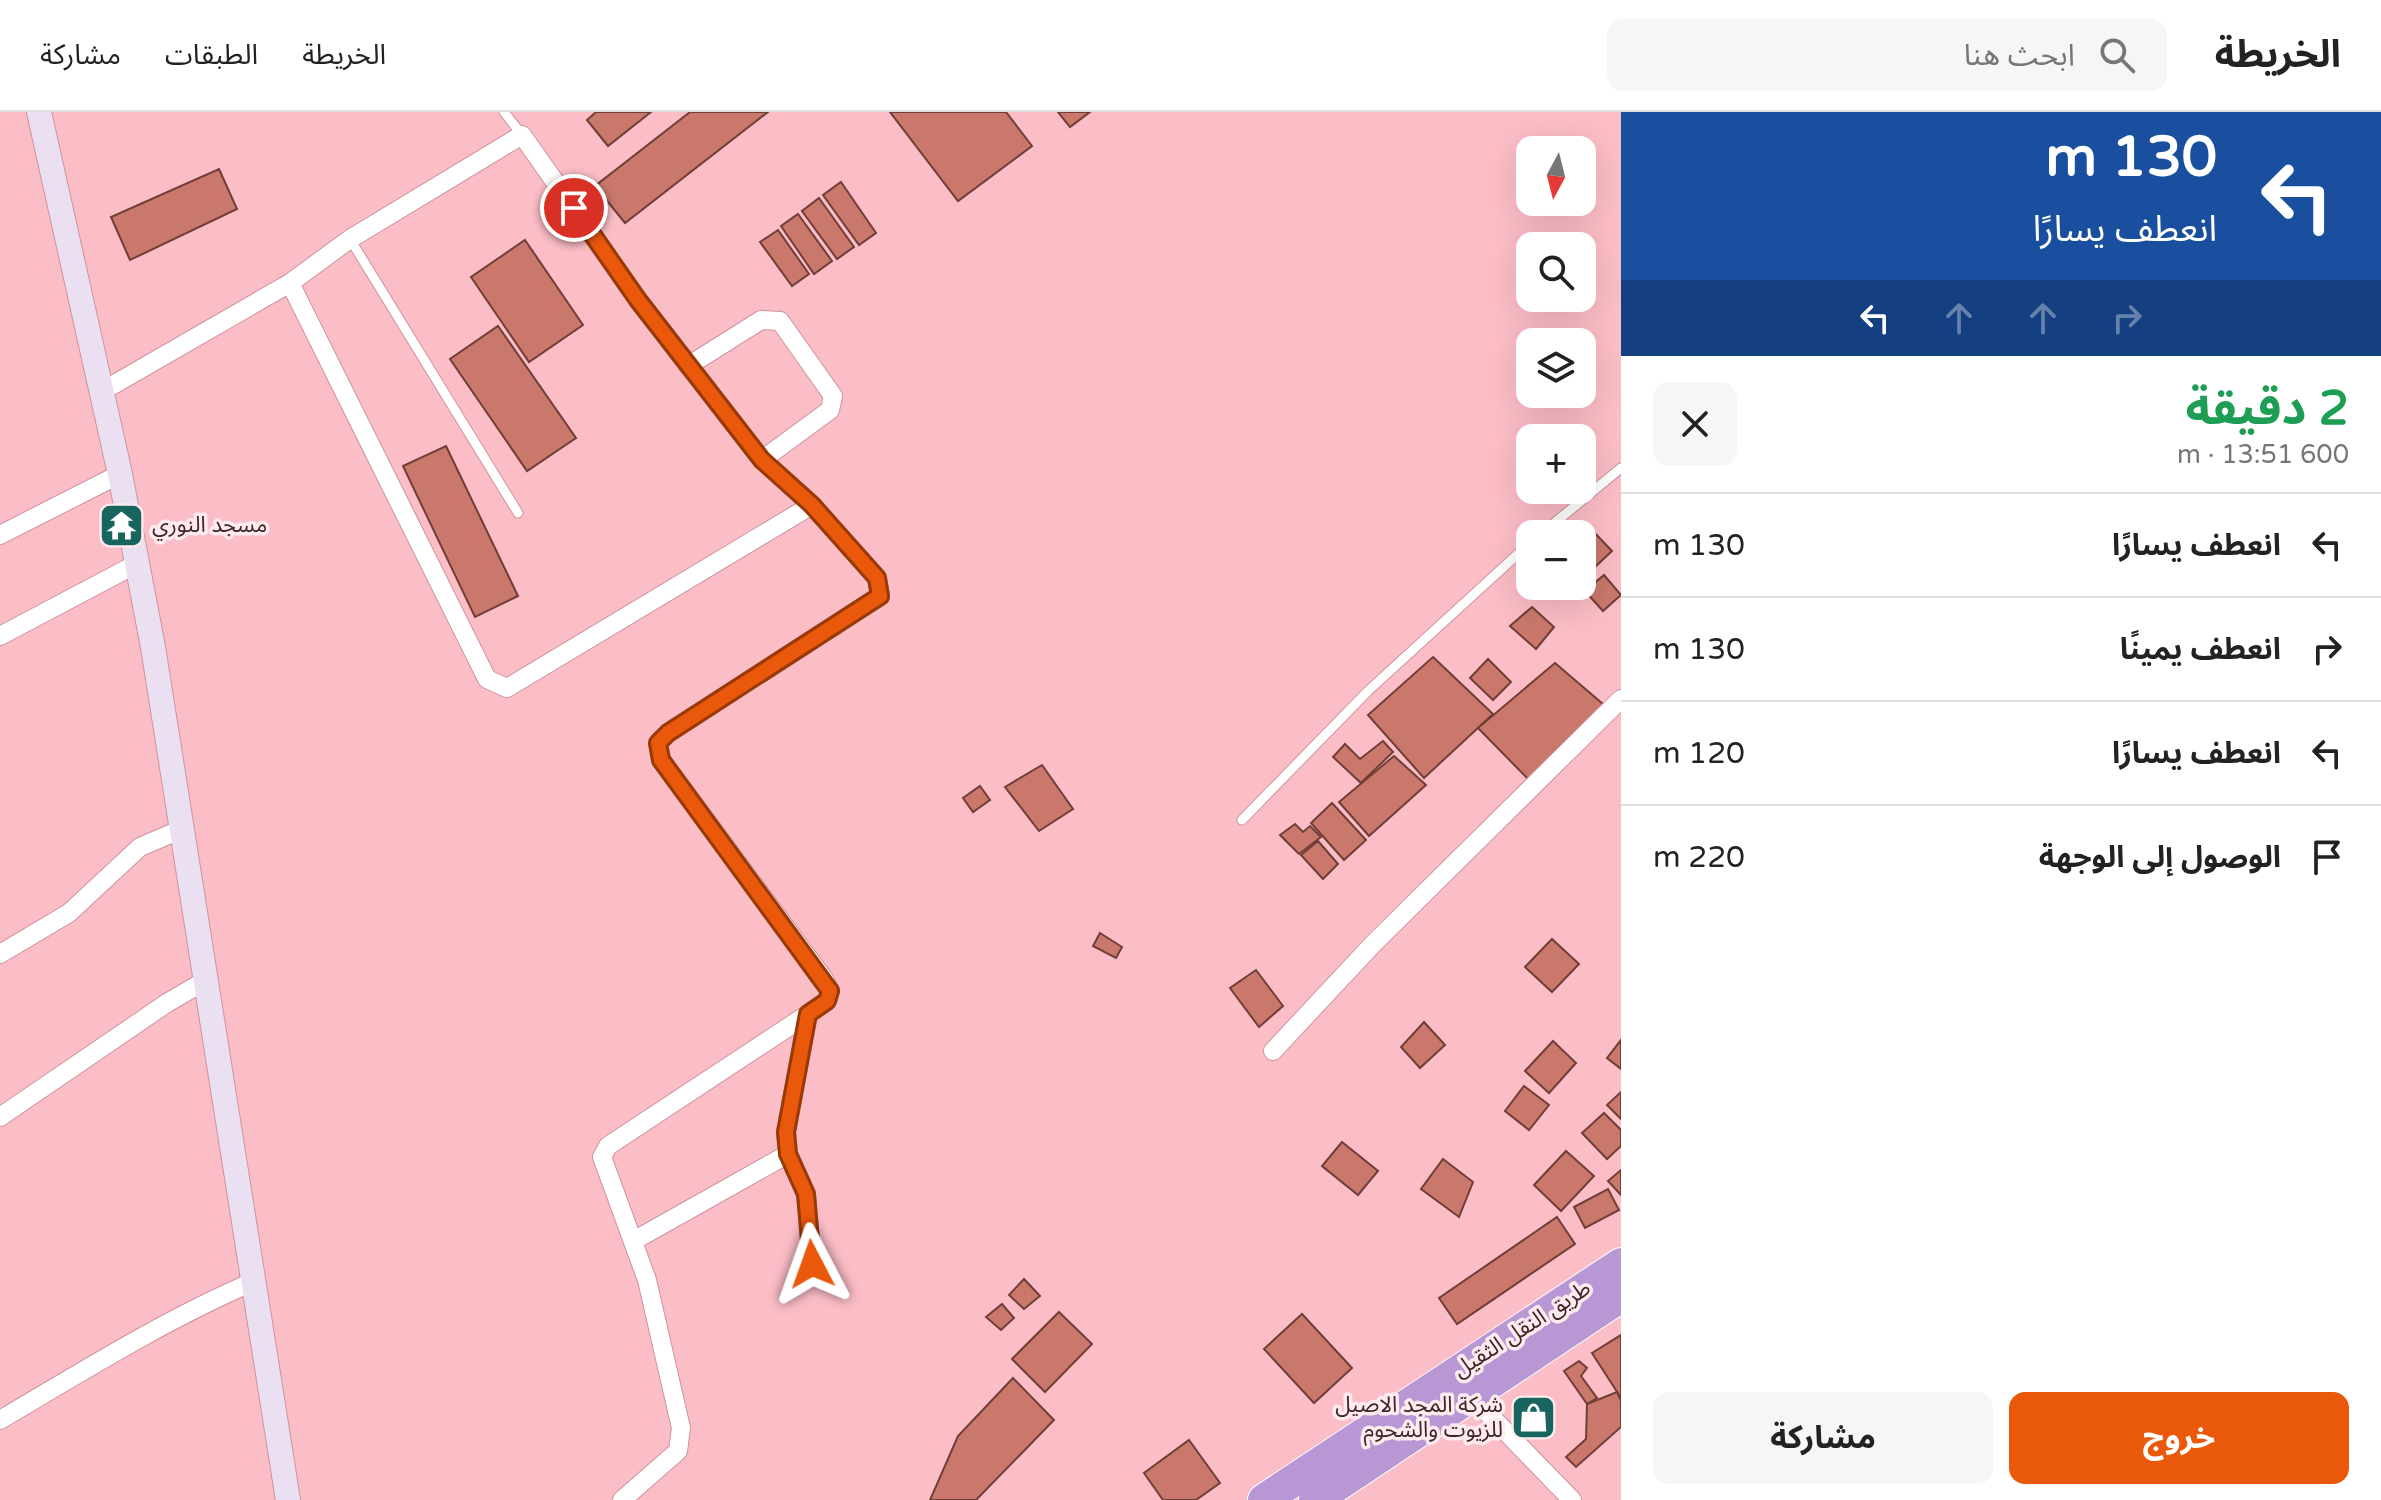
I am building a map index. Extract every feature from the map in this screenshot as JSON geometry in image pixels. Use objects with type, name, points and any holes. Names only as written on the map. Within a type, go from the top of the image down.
[{"type":"highway","name":"طريق النقل الثقيل","points":[[1264,1500],[1621,1264]]},
{"type":"highway","name":"طريق النقل الثقيل","points":[[1315,1500],[1621,1296]]},
{"type":"main road","points":[[39,112],[138,563],[208,979],[288,1500]]},
{"type":"street","points":[[99,393],[290,283],[350,239],[522,135],[638,300],[762,460],[812,505],[877,578],[880,596],[668,733],[658,743],[661,760],[830,991],[827,1001],[608,1146],[602,1157],[603,1168],[635,1240],[647,1280],[681,1428],[678,1451],[622,1500]]},
{"type":"street","points":[[290,283],[487,679],[495,685],[507,688],[812,505]]},
{"type":"street","points":[[688,366],[761,320],[780,321],[833,396],[830,410],[762,460]]},
{"type":"street","points":[[0,535],[120,474]]},
{"type":"street","points":[[0,636],[138,563]]},
{"type":"street","points":[[1273,1051],[1373,944],[1621,699]]},
{"type":"street","points":[[0,954],[69,913],[140,847],[182,829]]},
{"type":"street","points":[[0,1117],[167,1003],[208,979]]},
{"type":"street","points":[[808,1014],[786,1132],[788,1154],[806,1194],[812,1264]]},
{"type":"street","points":[[635,1240],[788,1154]]},
{"type":"street","points":[[0,1420],[114,1352],[215,1298],[255,1281]]},
{"type":"street","points":[[1471,1396],[1572,1500]]},
{"type":"lane","points":[[504,112],[522,135]]},
{"type":"lane","points":[[350,239],[518,513]]},
{"type":"lane","points":[[1558,520],[1621,468]]},
{"type":"lane","points":[[1242,820],[1368,691],[1516,556]]},
{"type":"building","points":[[596,112],[651,112],[608,146],[587,120]]},
{"type":"building","points":[[690,112],[768,112],[625,223],[595,186]]},
{"type":"building","points":[[890,112],[1006,112],[1032,146],[958,201]]},
{"type":"building","points":[[1058,112],[1090,112],[1070,127]]},
{"type":"building","points":[[219,169],[237,209],[130,260],[111,217]]},
{"type":"building","points":[[841,182],[876,233],[859,245],[823,195]]},
{"type":"building","points":[[819,198],[854,247],[837,259],[802,211]]},
{"type":"building","points":[[798,214],[832,261],[814,274],[781,226]]},
{"type":"building","points":[[778,230],[809,274],[792,286],[760,242]]},
{"type":"building","points":[[525,240],[583,325],[529,362],[471,277]]},
{"type":"building","points":[[498,326],[576,438],[527,471],[450,359]]},
{"type":"building","points":[[446,446],[518,596],[475,617],[403,466]]},
{"type":"building","points":[[1596,534],[1612,551],[1596,566]]},
{"type":"building","points":[[1604,575],[1621,595],[1603,611],[1593,600],[1596,600],[1596,582]]},
{"type":"building","points":[[1532,607],[1554,627],[1536,649],[1510,626]]},
{"type":"building","points":[[1433,657],[1493,714],[1424,778],[1368,715]]},
{"type":"building","points":[[1488,659],[1511,682],[1493,700],[1470,678]]},
{"type":"building","points":[[1555,663],[1610,710],[1531,782],[1478,728]]},
{"type":"building","points":[[1383,741],[1393,752],[1361,783],[1333,757],[1345,744],[1360,759]]},
{"type":"building","points":[[1394,756],[1426,785],[1369,836],[1339,802]]},
{"type":"building","points":[[1042,765],[1073,809],[1039,831],[1005,787]]},
{"type":"building","points":[[980,786],[990,800],[973,812],[963,798]]},
{"type":"building","points":[[1332,803],[1366,840],[1344,860],[1311,823]]},
{"type":"building","points":[[1295,824],[1303,832],[1310,826],[1321,837],[1299,854],[1280,835]]},
{"type":"building","points":[[1318,841],[1338,864],[1323,879],[1301,855]]},
{"type":"building","points":[[1100,933],[1122,947],[1116,958],[1093,946]]},
{"type":"building","points":[[1552,939],[1579,964],[1552,992],[1525,967]]},
{"type":"building","points":[[1256,970],[1283,1006],[1259,1027],[1230,988]]},
{"type":"building","points":[[1424,1022],[1445,1045],[1420,1068],[1401,1047]]},
{"type":"building","points":[[1621,1040],[1621,1069],[1607,1058]]},
{"type":"building","points":[[1553,1041],[1576,1063],[1549,1093],[1525,1071]]},
{"type":"building","points":[[1524,1086],[1549,1105],[1529,1130],[1505,1111]]},
{"type":"building","points":[[1621,1092],[1621,1119],[1607,1105]]},
{"type":"building","points":[[1604,1113],[1621,1130],[1621,1146],[1607,1159],[1582,1133]]},
{"type":"building","points":[[1342,1142],[1378,1171],[1358,1195],[1322,1166]]},
{"type":"building","points":[[1566,1151],[1594,1176],[1561,1211],[1534,1185]]},
{"type":"building","points":[[1443,1159],[1473,1182],[1459,1217],[1421,1189]]},
{"type":"building","points":[[1621,1170],[1621,1195],[1608,1181]]},
{"type":"building","points":[[1608,1189],[1619,1210],[1585,1228],[1574,1207]]},
{"type":"building","points":[[1557,1217],[1575,1244],[1457,1324],[1439,1298]]},
{"type":"building","points":[[1024,1279],[1040,1296],[1024,1309],[1009,1295]]},
{"type":"building","points":[[1002,1304],[1014,1318],[1001,1330],[986,1317]]},
{"type":"building","points":[[1059,1312],[1092,1344],[1045,1392],[1012,1359]]},
{"type":"building","points":[[1302,1314],[1352,1368],[1314,1403],[1264,1349]]},
{"type":"building","points":[[1621,1335],[1621,1398],[1592,1353]]},
{"type":"building","points":[[1579,1361],[1587,1368],[1581,1376],[1597,1398],[1587,1404],[1564,1371]]},
{"type":"building","points":[[1013,1378],[1054,1420],[976,1500],[930,1500],[958,1436]]},
{"type":"building","points":[[1617,1392],[1621,1401],[1621,1427],[1576,1467],[1566,1457],[1586,1439],[1587,1404]]},
{"type":"building","points":[[1189,1440],[1220,1483],[1196,1500],[1163,1500],[1144,1473]]},
{"type":"place","name":"مسجد النوري","points":[[121,525]]},
{"type":"place","name":"شركة المجد الاصيل للزيوت والشحوم","points":[[1534,1418]]},
{"type":"route","points":[[574,208],[638,300],[762,460],[812,505],[877,578],[881,588],[880,596],[668,733],[658,743],[661,760],[830,991],[827,1001],[808,1014],[786,1132],[788,1154],[806,1194],[812,1264]]}]
